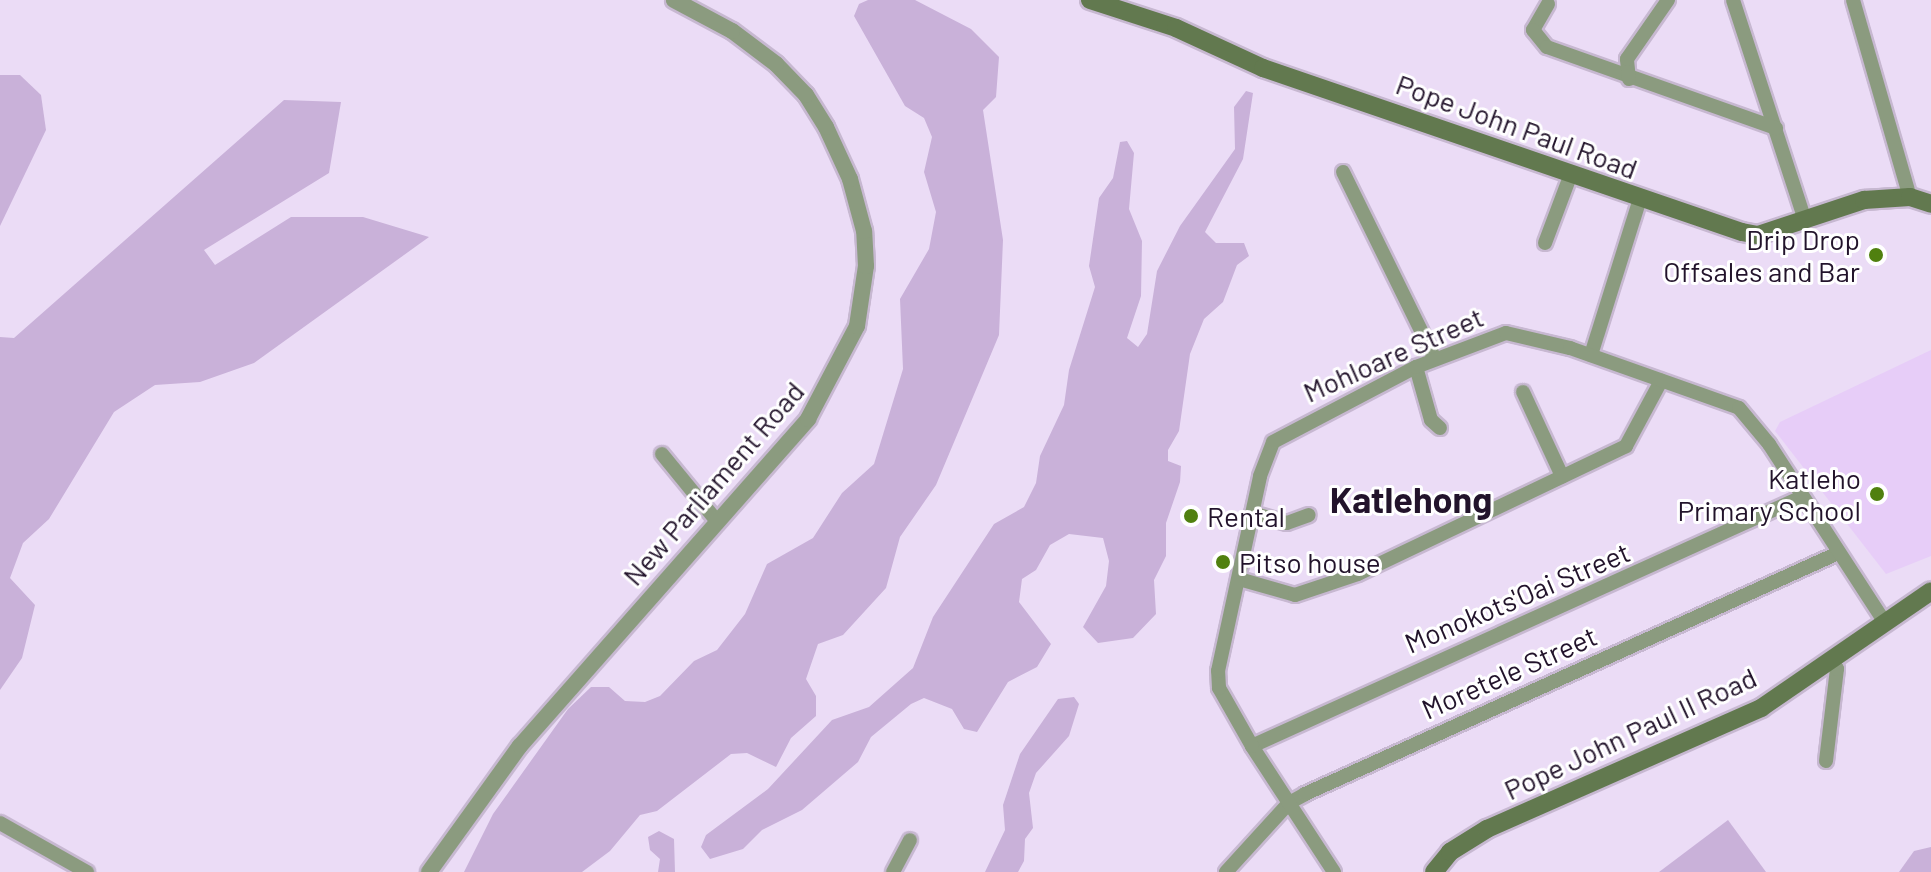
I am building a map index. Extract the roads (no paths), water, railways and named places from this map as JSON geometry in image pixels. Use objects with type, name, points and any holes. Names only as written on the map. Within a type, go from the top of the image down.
[{"type":"main road","name":"Pope John Paul Road","points":[[1090,0],[1176,28],[1263,68],[1640,199],[1758,235],[1864,200],[1910,197],[1931,204]]},
{"type":"main road","name":"Pope John Paul II Road","points":[[1434,872],[1450,852],[1487,829],[1761,708],[1931,591]]},
{"type":"street","name":"New Parliament Road","points":[[429,872],[520,746],[821,401],[854,334],[866,247],[850,179],[806,95],[732,31],[674,0]]},
{"type":"street","points":[[1629,79],[1627,59],[1668,0]]},
{"type":"street","points":[[1733,0],[1805,220]]},
{"type":"street","points":[[1853,0],[1910,197]]},
{"type":"street","points":[[1548,4],[1533,30],[1540,42],[1629,79],[1776,128]]},
{"type":"street","points":[[1343,172],[1435,359]]},
{"type":"street","points":[[1545,243],[1571,174]]},
{"type":"street","points":[[1591,355],[1640,199]]},
{"type":"street","name":"Mohloare Street","points":[[1334,872],[1252,746],[1219,688],[1218,671],[1252,513],[1273,442],[1416,367],[1506,333],[1591,355],[1739,408],[1764,437],[1836,554],[1884,621]]},
{"type":"street","points":[[1416,367],[1431,420],[1440,428]]},
{"type":"street","points":[[1239,579],[1295,595],[1358,574],[1626,446],[1661,381]]},
{"type":"street","points":[[1523,392],[1562,476]]},
{"type":"street","points":[[662,454],[716,520]]},
{"type":"street","name":"Monokots'Oai Street","points":[[1252,746],[1802,497]]},
{"type":"street","points":[[1252,513],[1287,523],[1309,515]]},
{"type":"street","name":"Moretele Street","points":[[1226,872],[1289,803],[1836,554]]},
{"type":"street","points":[[1826,761],[1837,669],[1831,659]]},
{"type":"street","points":[[0,823],[87,872]]},
{"type":"street","points":[[893,872],[910,840]]},
{"type":"place","name":"Drip Drop Offsales and Bar","points":[[1876,255]]},
{"type":"place","name":"Katleho Primary School","points":[[1877,494]]},
{"type":"place","name":"Rental","points":[[1191,516]]},
{"type":"place","name":"Pitso house","points":[[1223,562]]},
{"type":"district","name":"Katlehong","points":[[1411,499]]}]
